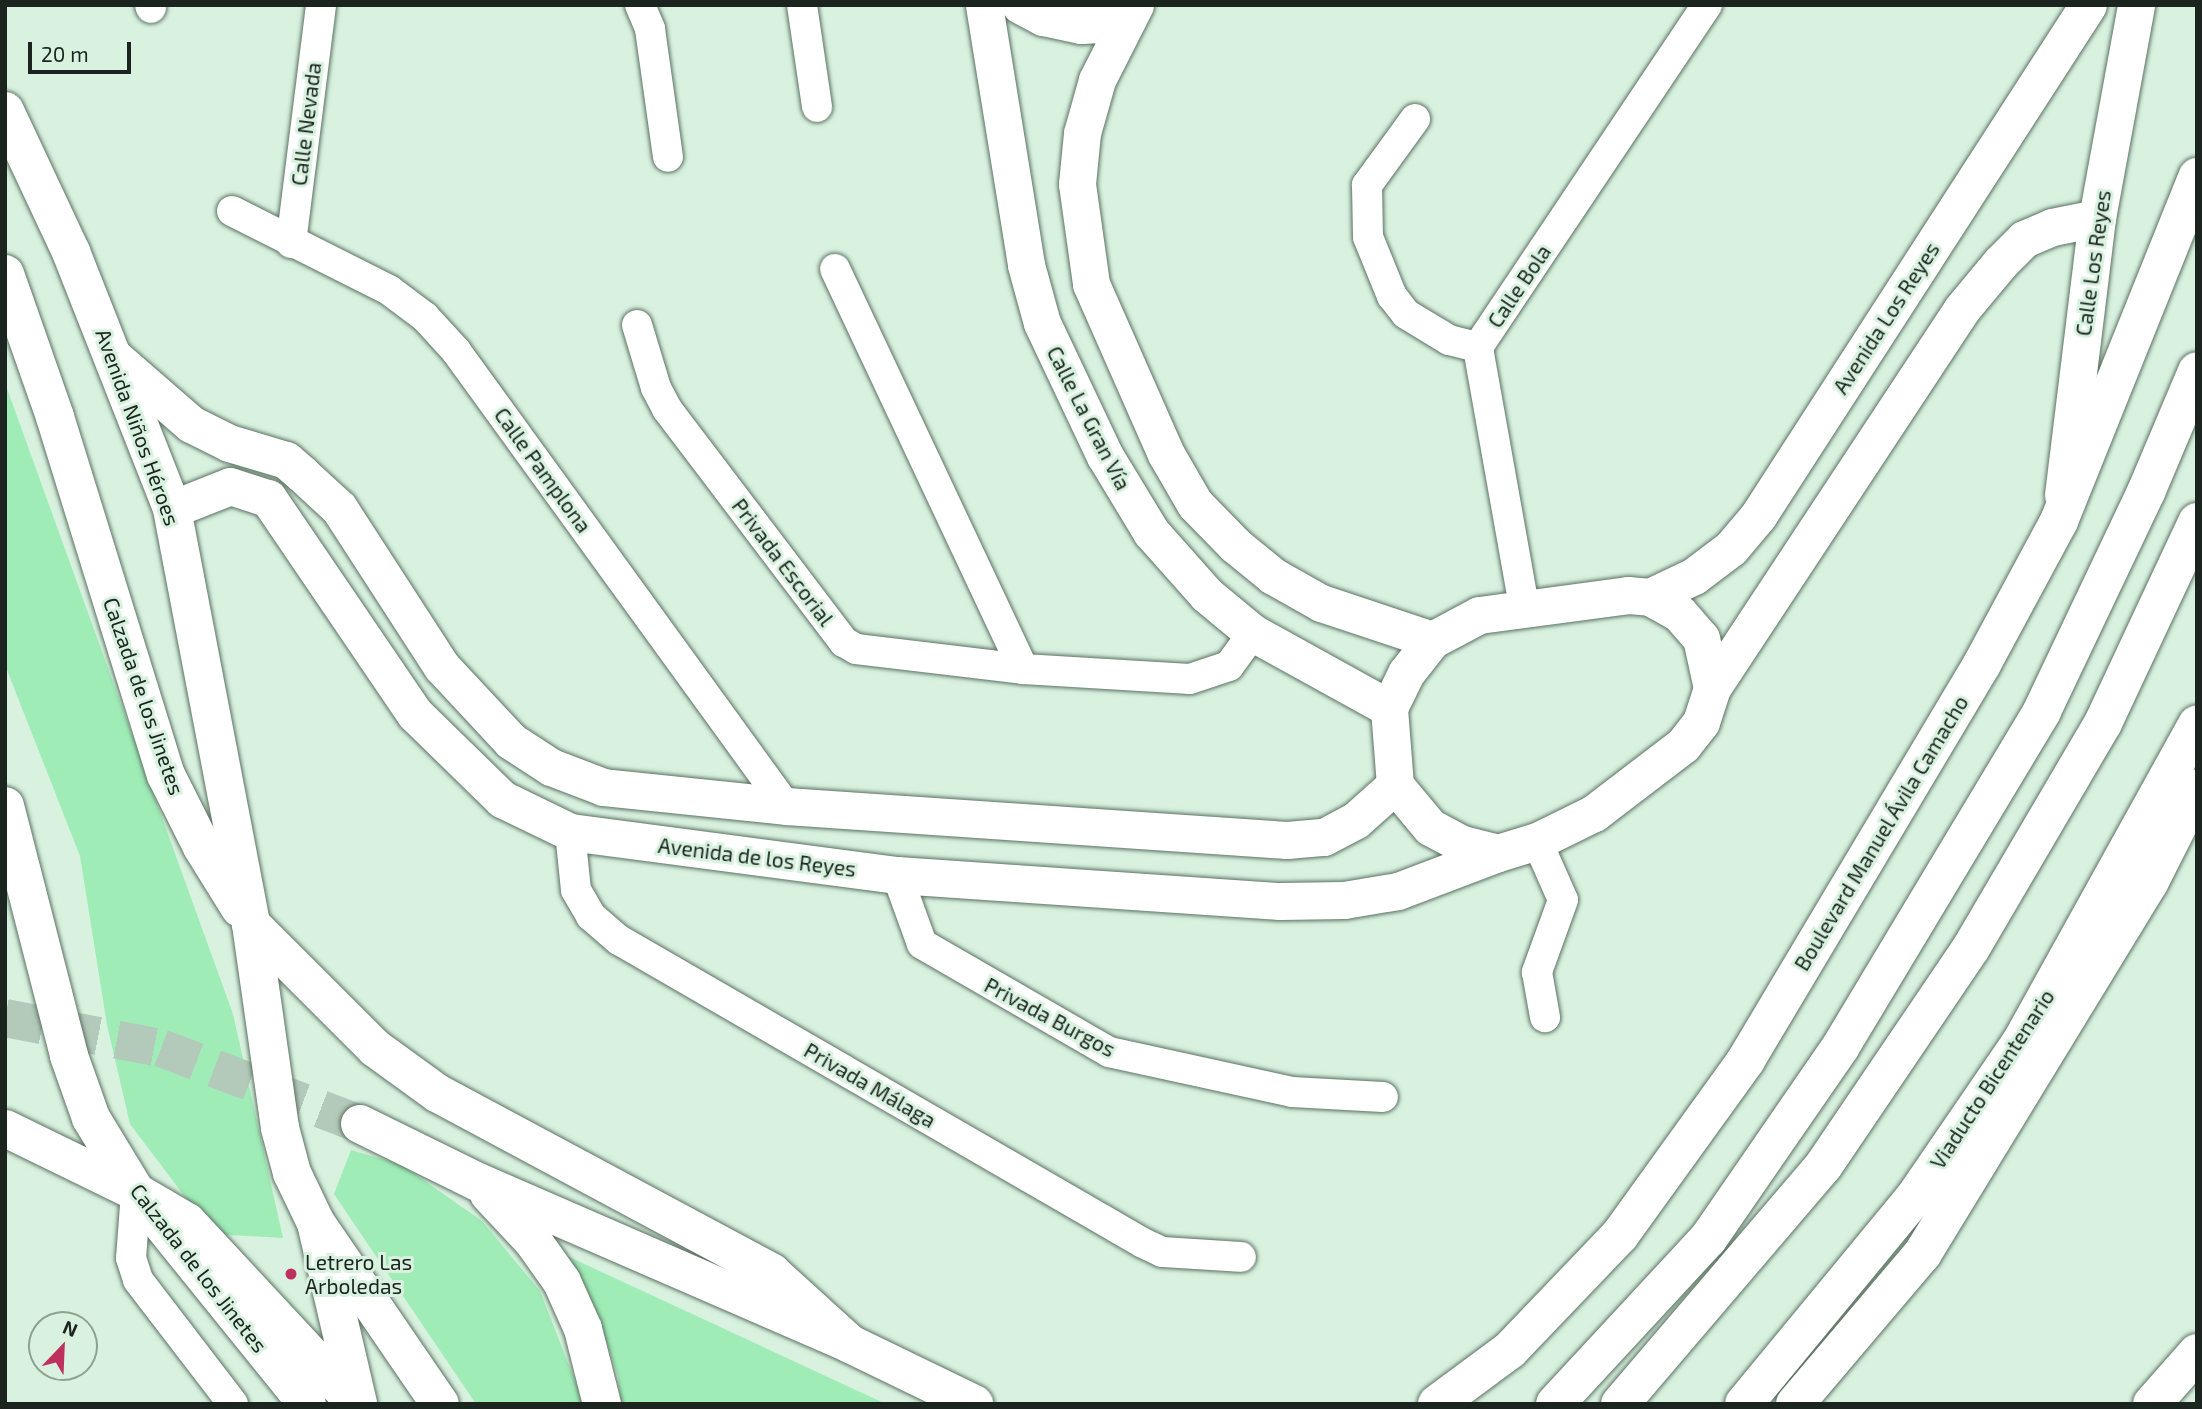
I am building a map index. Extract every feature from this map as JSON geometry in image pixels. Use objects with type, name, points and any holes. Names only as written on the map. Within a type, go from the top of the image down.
[{"type":"main road","name":"Avenida Niños Héroes","points":[[5,111],[115,358],[172,509],[251,924]]},
{"type":"main road","name":"Boulevard Manuel Ávila Camacho","points":[[1437,1404],[1510,1350],[1620,1236],[1746,1060],[1982,664],[2059,522],[2197,177]]},
{"type":"main road","name":"Calzada de los Jinetes","points":[[5,274],[55,416],[166,775],[202,847],[251,924],[280,1128],[292,1173],[316,1223],[440,1404]]},
{"type":"main road","points":[[1555,1404],[1708,1240],[1841,1046],[2042,711],[2146,492],[2197,371]]},
{"type":"main road","points":[[1620,1404],[1824,1166],[1971,948],[2103,723],[2197,522]]},
{"type":"main road","name":"Viaducto Bicentenario","points":[[1744,1404],[1914,1198],[2021,1042],[2197,724]]},
{"type":"main road","points":[[1795,1404],[1923,1252],[2149,883],[2197,788]]},
{"type":"main road","name":"Calzada de los Jinetes","points":[[7,818],[69,1056],[91,1118],[136,1192],[307,1404]]},
{"type":"main road","points":[[251,924],[374,1048],[438,1094],[772,1273],[850,1344]]},
{"type":"main road","points":[[360,1124],[478,1182],[850,1344],[974,1404]]},
{"type":"main road","points":[[478,1182],[533,1241],[562,1282],[583,1329],[602,1404]]},
{"type":"main road","points":[[136,1192],[187,1222],[357,1404]]},
{"type":"main road","points":[[316,1223],[357,1404]]},
{"type":"main road","points":[[2152,1404],[2197,1353]]},
{"type":"street","name":"Calle Nevada","points":[[290,243],[321,5]]},
{"type":"street","points":[[640,5],[650,29],[668,156]]},
{"type":"street","points":[[802,5],[817,107]]},
{"type":"street","name":"Calle La Gran Vía","points":[[984,5],[1026,265],[1042,323],[1065,376],[1151,532],[1207,595],[1254,633],[1389,708]]},
{"type":"street","points":[[1020,5],[1043,18],[1081,25],[1129,14]]},
{"type":"street","name":"Calle Bola","points":[[1524,606],[1478,347],[1707,5]]},
{"type":"street","name":"Avenida Los Reyes","points":[[1650,597],[1703,569],[1731,548],[1758,516],[2088,5]]},
{"type":"street","name":"Calle Los Reyes","points":[[2059,522],[2097,218],[2136,5]]},
{"type":"street","points":[[1129,14],[1097,80],[1082,133],[1077,184],[1081,225],[1095,295],[1166,454],[1195,504],[1234,545],[1273,576],[1321,603],[1432,640]]},
{"type":"street","points":[[1415,119],[1367,185],[1368,237],[1392,296],[1406,314],[1438,335],[1478,347]]},
{"type":"street","name":"Calle Pamplona","points":[[232,211],[290,243],[389,290],[425,317],[456,351],[786,806]]},
{"type":"street","points":[[1712,688],[1961,310],[2000,262],[2024,239],[2052,227],[2097,218]]},
{"type":"street","points":[[835,269],[1023,669]]},
{"type":"street","name":"Privada Escorial","points":[[637,325],[667,409],[844,642],[870,653],[1023,669],[1190,679],[1229,666],[1254,633]]},
{"type":"street","points":[[115,358],[191,425],[229,443],[286,460],[340,508],[442,667],[510,741],[541,761],[603,787],[786,806],[1287,840],[1324,837],[1356,820],[1395,785]]},
{"type":"street","points":[[172,509],[230,486],[229,443]]},
{"type":"street","name":"Avenida de los Reyes","points":[[230,486],[268,498],[281,513],[415,714],[502,799],[570,832],[897,875],[1280,901],[1344,900],[1398,891],[1537,841],[1594,813],[1660,766],[1701,722],[1712,688]]},
{"type":"street","points":[[1498,853],[1462,844],[1430,827],[1395,785],[1389,708],[1406,673],[1432,640],[1479,615],[1524,606],[1628,595],[1650,597],[1678,613],[1701,638],[1712,688]]},
{"type":"street","name":"Privada Málaga","points":[[570,832],[576,890],[591,916],[619,940],[1143,1243],[1162,1252],[1241,1257]]},
{"type":"street","points":[[1537,841],[1563,900],[1537,972],[1545,1017]]},
{"type":"street","name":"Privada Burgos","points":[[897,875],[922,944],[1109,1052],[1292,1092],[1383,1097]]},
{"type":"street","points":[[5,1128],[136,1192],[131,1258],[138,1280],[233,1404]]},
{"type":"green space","points":[[5,383],[233,1014],[283,1238],[213,1234],[130,1124],[107,1025],[80,856],[5,665]]},
{"type":"green space","points":[[351,1150],[402,1165],[482,1221],[540,1291],[584,1404],[476,1404],[334,1194]]},
{"type":"green space","points":[[565,1255],[886,1404],[621,1404],[618,1376],[599,1320]]},
{"type":"tunnel","points":[[5,1018],[161,1048],[360,1124]]},
{"type":"place","name":"Letrero Las Arboledas","points":[[291,1274]]}]
